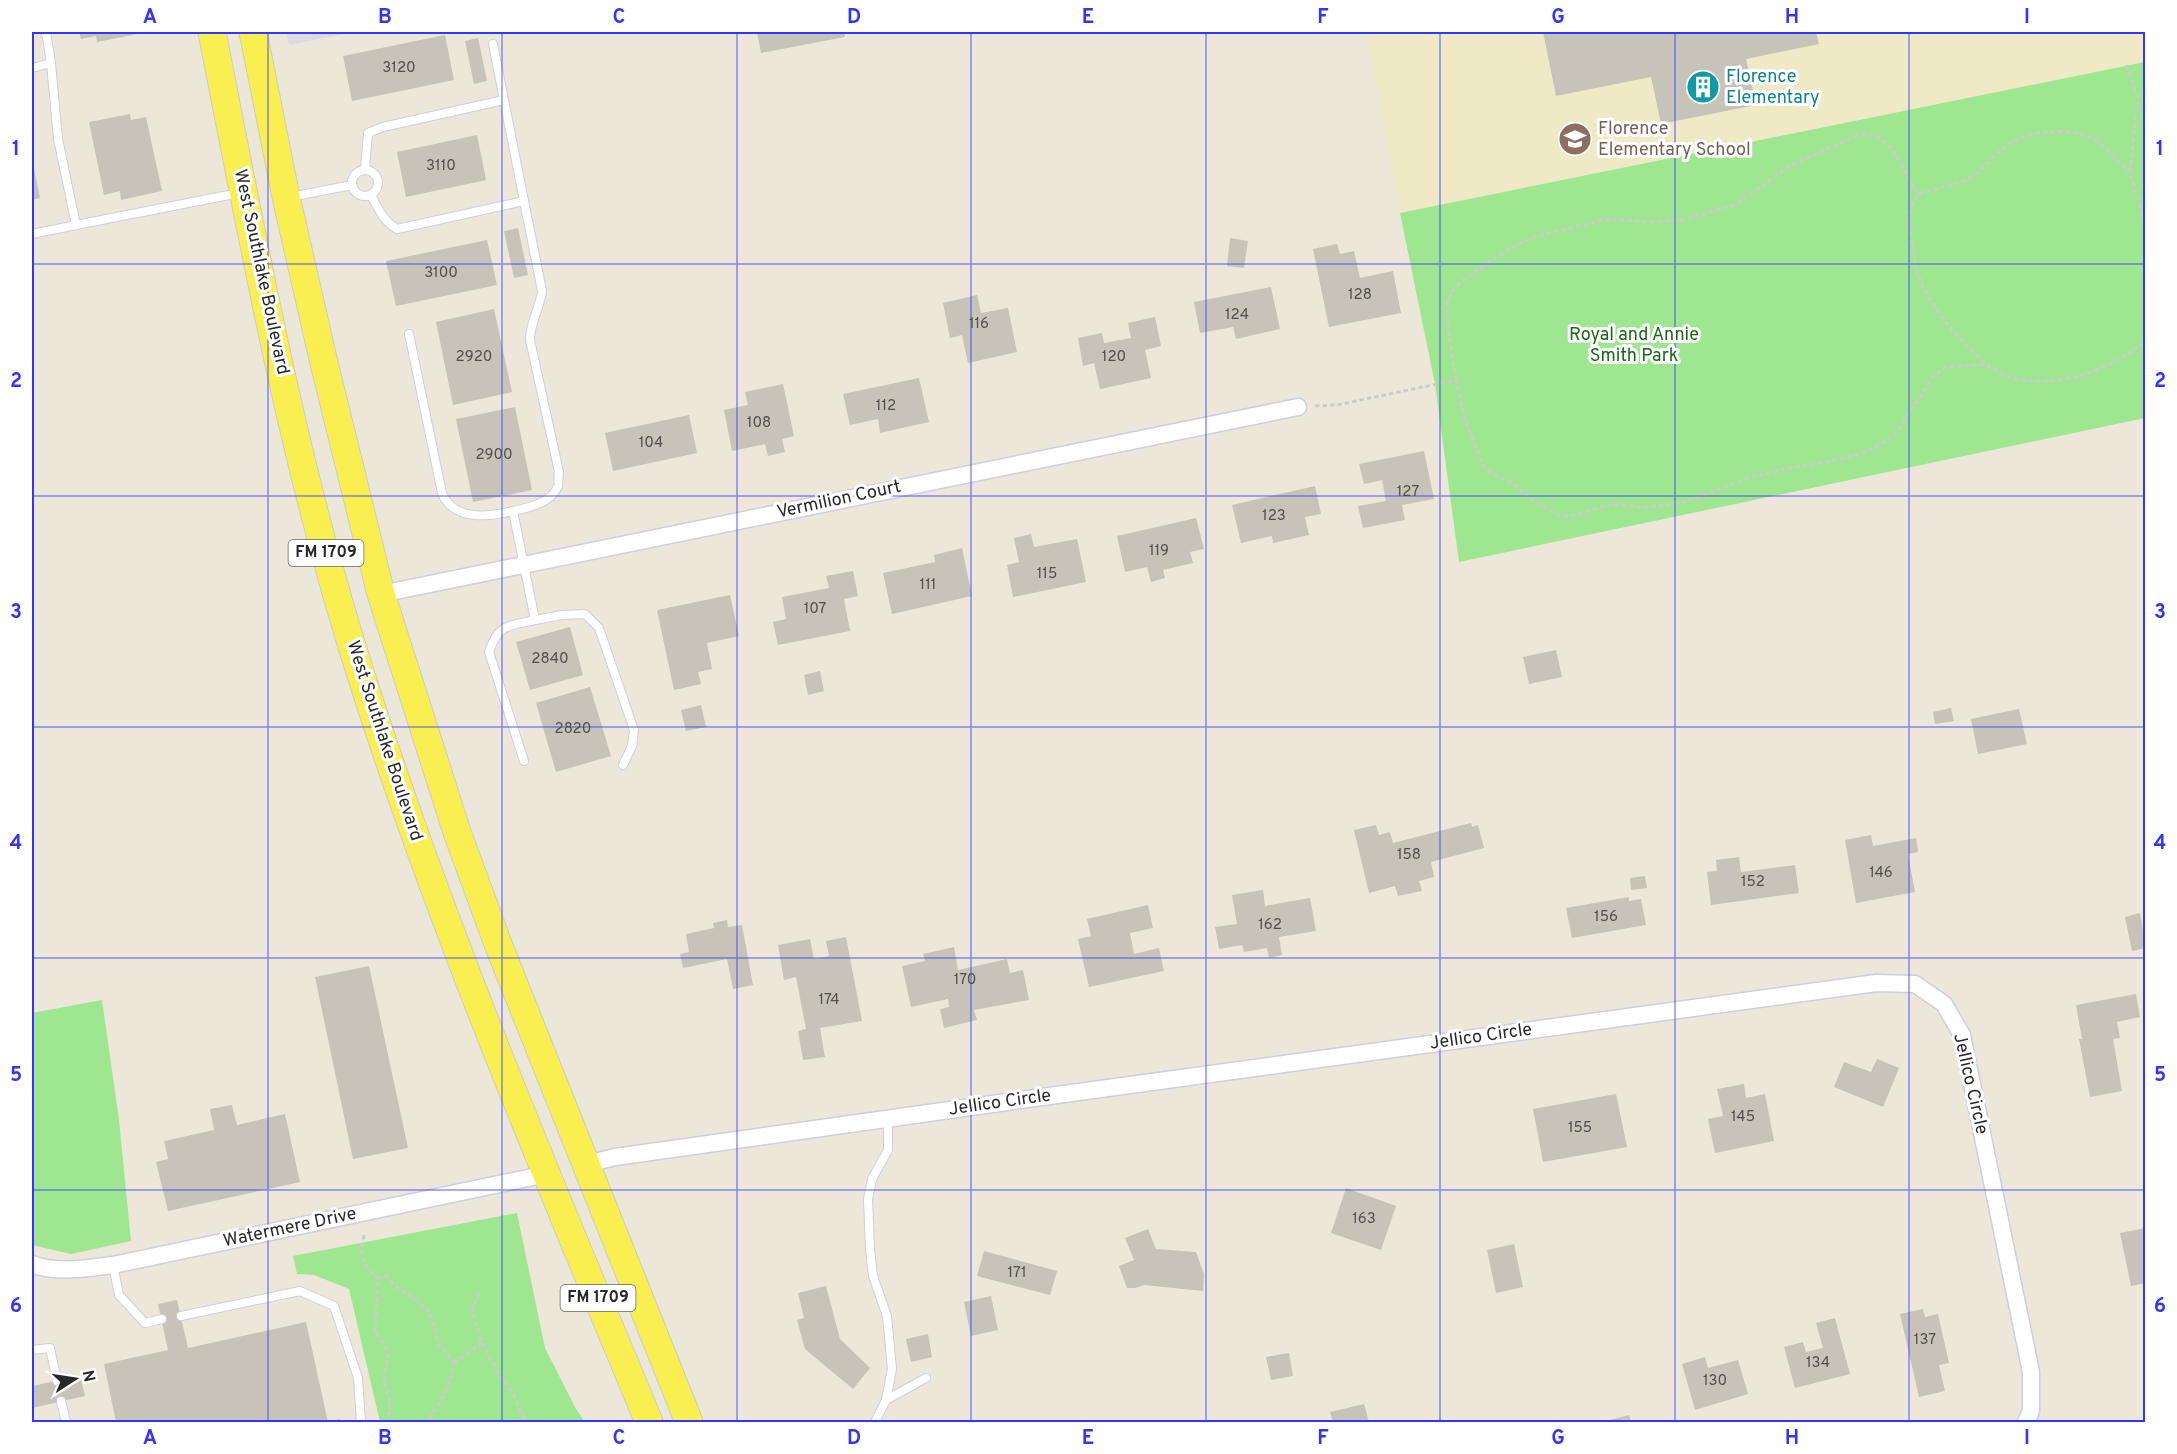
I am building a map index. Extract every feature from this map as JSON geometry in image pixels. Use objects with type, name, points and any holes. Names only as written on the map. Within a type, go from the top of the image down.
[{"type":"main road","name":"West Southlake Boulevard","points":[[212,32],[243,192],[302,457],[324,548],[361,675],[472,991],[649,1422]]},
{"type":"main road","name":"FM 1709","points":[[254,32],[286,197],[381,594],[457,832],[498,944],[689,1422]]},
{"type":"main road","points":[[243,192],[286,197]]},
{"type":"main road","points":[[547,1174],[587,1164]]},
{"type":"street","name":"Vermilion Court","points":[[381,594],[1298,407]]},
{"type":"street","name":"Jellico Circle","points":[[587,1164],[615,1157],[1864,985],[1915,984],[1944,1004],[1962,1035],[2031,1372],[2031,1411],[2026,1422]]},
{"type":"street","name":"Watermere Drive","points":[[32,1264],[40,1267],[75,1269],[113,1265],[547,1174]]},
{"type":"lane","points":[[46,32],[58,139],[76,225]]},
{"type":"lane","points":[[409,333],[446,503],[454,511],[495,516],[531,507],[550,497],[558,486],[559,472],[530,340],[530,327],[541,301],[542,291],[493,44]]},
{"type":"lane","points":[[32,68],[51,63]]},
{"type":"lane","points":[[365,169],[368,133],[383,127],[504,100]]},
{"type":"lane","points":[[365,169],[372,171],[378,183],[371,195],[363,196],[356,192],[352,185],[352,177],[358,171],[365,169]]},
{"type":"lane","points":[[286,197],[352,185]]},
{"type":"lane","points":[[32,234],[243,192]]},
{"type":"lane","points":[[371,195],[381,214],[389,224],[397,229],[524,201]]},
{"type":"lane","points":[[513,511],[535,620]]},
{"type":"lane","points":[[524,761],[489,652],[493,638],[506,626],[562,615],[585,614],[599,628],[634,730],[632,746],[623,765]]},
{"type":"lane","points":[[875,1422],[886,1400],[892,1369],[887,1316],[873,1276],[868,1199],[872,1179],[888,1150],[888,1119]]},
{"type":"lane","points":[[113,1265],[119,1295],[145,1323],[162,1319]]},
{"type":"lane","points":[[181,1316],[300,1291],[334,1306],[358,1378],[361,1422]]},
{"type":"lane","points":[[32,1350],[50,1348],[57,1381]]},
{"type":"lane","points":[[886,1400],[926,1378]]},
{"type":"lane","points":[[61,1401],[66,1422]]},
{"type":"path","points":[[2127,65],[2138,98],[2130,173],[2145,230]]},
{"type":"path","points":[[1918,194],[1965,181],[1977,173],[2006,145],[2014,141],[2030,134],[2059,131],[2078,133],[2097,140],[2130,173]]},
{"type":"path","points":[[1918,194],[1893,149],[1881,137],[1861,134],[1788,167],[1771,177],[1746,198],[1727,207],[1666,222],[1606,219],[1520,242],[1464,279],[1454,289],[1447,304],[1447,322],[1456,380],[1465,419],[1483,466],[1492,474],[1512,483],[1535,502],[1560,516],[1576,515],[1608,505],[1622,504],[1642,508],[1685,502],[1748,478],[1866,452],[1895,434],[1934,376],[1946,367],[1986,364]]},
{"type":"path","points":[[1918,194],[1910,212],[1910,231],[1918,273],[1934,308],[1962,341],[1986,364],[2008,377],[2026,380],[2055,380],[2083,375],[2109,366],[2131,353],[2145,341]]},
{"type":"path","points":[[1298,407],[1337,405],[1456,380]]},
{"type":"path","points":[[364,1235],[360,1250],[364,1264],[378,1279],[375,1332],[384,1344],[388,1355],[384,1372],[390,1402],[388,1419],[390,1422]]},
{"type":"path","points":[[378,1279],[386,1276],[427,1310],[434,1321],[438,1342],[454,1363]]},
{"type":"path","points":[[478,1293],[471,1311],[482,1343],[498,1373],[514,1395],[525,1422]]},
{"type":"path","points":[[426,1422],[435,1411],[450,1383],[454,1363],[482,1343]]},
{"type":"shaded area","points":[[286,32],[354,32],[289,45]]},
{"type":"shaded area","name":"Florence Elementary School","points":[[1366,32],[2145,32],[2146,62],[1400,213]]},
{"type":"green space","name":"Royal and Annie Smith Park","points":[[2145,62],[2145,418],[1459,562],[1435,384],[1400,213]]},
{"type":"green space","points":[[102,1000],[119,1120],[131,1241],[71,1254],[32,1245],[32,1013]]},
{"type":"green space","points":[[517,1213],[545,1348],[585,1422],[380,1422],[349,1289],[314,1275],[297,1274],[293,1256]]},
{"type":"building","points":[[79,32],[137,32],[137,34],[97,42],[96,36],[81,39]]},
{"type":"building","points":[[757,32],[844,32],[845,37],[761,53]]},
{"type":"building","name":"Florence Elementary","points":[[1543,32],[1816,32],[1819,44],[1746,59],[1756,105],[1661,124],[1651,77],[1556,96]]},
{"type":"building","points":[[445,35],[454,80],[352,101],[343,56]]},
{"type":"building","points":[[478,38],[487,81],[474,84],[465,41]]},
{"type":"building","points":[[130,114],[131,120],[146,117],[162,191],[121,200],[120,191],[104,195],[89,122]]},
{"type":"building","points":[[477,135],[486,180],[406,197],[397,152]]},
{"type":"building","points":[[32,159],[40,198],[32,200]]},
{"type":"building","points":[[518,228],[528,275],[514,278],[504,231]]},
{"type":"building","points":[[1230,238],[1248,241],[1244,268],[1227,266]]},
{"type":"building","points":[[487,240],[497,285],[396,306],[386,261]]},
{"type":"building","points":[[1337,244],[1340,254],[1354,251],[1360,278],[1393,271],[1401,313],[1329,327],[1313,249]]},
{"type":"building","points":[[1271,287],[1280,329],[1236,339],[1233,327],[1200,333],[1194,302]]},
{"type":"building","points":[[977,295],[981,313],[1008,308],[1017,352],[968,363],[962,335],[950,338],[943,303]]},
{"type":"building","points":[[494,309],[512,392],[453,405],[436,322]]},
{"type":"building","points":[[1155,317],[1161,346],[1145,350],[1151,378],[1100,389],[1094,363],[1083,366],[1078,338],[1102,333],[1104,343],[1131,338],[1128,323]]},
{"type":"building","points":[[919,378],[929,422],[880,433],[878,419],[850,425],[843,394]]},
{"type":"building","points":[[783,384],[794,436],[782,439],[785,452],[768,456],[765,444],[732,451],[724,410],[748,405],[745,392]]},
{"type":"building","points":[[515,407],[532,490],[473,502],[456,419]]},
{"type":"building","points":[[689,415],[697,453],[613,471],[605,433]]},
{"type":"building","points":[[1424,451],[1434,499],[1402,505],[1405,520],[1363,528],[1358,506],[1386,501],[1382,480],[1364,484],[1359,464]]},
{"type":"building","points":[[1315,486],[1321,514],[1305,517],[1309,535],[1273,543],[1272,536],[1241,543],[1232,505]]},
{"type":"building","points":[[1196,518],[1204,549],[1190,552],[1193,563],[1163,570],[1165,578],[1151,582],[1147,567],[1125,572],[1117,536]]},
{"type":"building","points":[[1031,534],[1034,547],[1077,539],[1086,582],[1013,597],[1007,565],[1019,562],[1014,538]]},
{"type":"building","points":[[962,548],[972,596],[892,614],[883,573],[935,562],[934,555]]},
{"type":"building","points":[[853,571],[858,596],[844,599],[850,631],[778,645],[773,622],[786,619],[782,597],[829,588],[826,576]]},
{"type":"building","points":[[730,595],[739,636],[707,643],[712,669],[698,672],[701,684],[674,690],[657,610]]},
{"type":"building","points":[[570,627],[583,675],[530,690],[516,642]]},
{"type":"building","points":[[1556,650],[1562,677],[1529,684],[1523,657]]},
{"type":"building","points":[[820,671],[824,691],[808,695],[804,675]]},
{"type":"building","points":[[590,687],[611,756],[556,772],[536,703]]},
{"type":"building","points":[[701,705],[706,727],[686,731],[681,710]]},
{"type":"building","points":[[1951,708],[1954,721],[1935,724],[1933,712]]},
{"type":"building","points":[[2019,709],[2027,744],[1978,754],[1971,719]]},
{"type":"building","points":[[1471,823],[1472,827],[1478,825],[1484,848],[1431,862],[1434,877],[1419,881],[1422,891],[1398,896],[1395,886],[1369,893],[1354,830],[1376,825],[1379,835],[1390,832],[1393,843]]},
{"type":"building","points":[[1871,835],[1873,846],[1916,838],[1918,852],[1908,854],[1915,892],[1856,903],[1845,840]]},
{"type":"building","points":[[1739,857],[1741,872],[1795,865],[1799,893],[1711,905],[1707,872],[1717,871],[1716,860]]},
{"type":"building","points":[[1645,876],[1647,888],[1631,890],[1630,878]]},
{"type":"building","points":[[1263,890],[1265,906],[1310,898],[1316,931],[1279,937],[1282,955],[1269,958],[1267,948],[1244,952],[1242,945],[1219,949],[1215,927],[1237,924],[1232,895]]},
{"type":"building","points":[[1629,897],[1629,901],[1641,899],[1646,925],[1572,938],[1566,908]]},
{"type":"building","points":[[1148,905],[1153,928],[1130,933],[1134,954],[1159,948],[1164,971],[1089,987],[1078,939],[1091,936],[1087,919]]},
{"type":"building","points":[[2140,913],[2146,948],[2132,951],[2125,917]]},
{"type":"building","points":[[727,920],[728,927],[742,925],[753,985],[733,989],[727,959],[683,968],[680,954],[689,952],[686,934],[714,928],[713,923]]},
{"type":"building","points":[[846,937],[862,1021],[820,1028],[825,1057],[803,1060],[798,1031],[806,1029],[796,977],[784,980],[778,945],[810,939],[814,959],[829,956],[826,941]]},
{"type":"building","points":[[954,947],[958,970],[1007,959],[1010,973],[1023,970],[1029,1000],[974,1010],[977,1020],[944,1028],[940,1009],[949,1007],[948,999],[911,1007],[902,966],[925,961],[923,954]]},
{"type":"building","points":[[369,966],[408,1148],[353,1159],[315,977]]},
{"type":"building","points":[[2136,994],[2140,1017],[2117,1022],[2120,1038],[2113,1039],[2122,1091],[2090,1097],[2079,1039],[2082,1039],[2076,1005]]},
{"type":"building","points":[[1877,1059],[1899,1068],[1883,1107],[1834,1087],[1844,1062],[1871,1072]]},
{"type":"building","points":[[1744,1084],[1746,1098],[1765,1094],[1774,1141],[1715,1153],[1708,1119],[1723,1116],[1717,1089]]},
{"type":"building","points":[[1616,1094],[1627,1147],[1543,1162],[1533,1109]]},
{"type":"building","points":[[232,1105],[237,1125],[285,1114],[300,1182],[168,1211],[156,1162],[168,1159],[164,1141],[214,1130],[210,1109]]},
{"type":"building","points":[[1346,1188],[1396,1206],[1381,1250],[1331,1233]]},
{"type":"building","points":[[2146,1228],[2146,1283],[2131,1286],[2120,1233]]},
{"type":"building","points":[[1148,1229],[1156,1249],[1196,1252],[1204,1274],[1203,1291],[1144,1285],[1127,1288],[1119,1266],[1134,1260],[1125,1238]]},
{"type":"building","points":[[1514,1244],[1523,1287],[1496,1293],[1487,1250]]},
{"type":"building","points":[[984,1251],[1057,1271],[1050,1295],[977,1276]]},
{"type":"building","points":[[826,1286],[840,1339],[870,1368],[853,1389],[805,1349],[797,1320],[804,1318],[798,1293]]},
{"type":"building","points":[[991,1296],[998,1330],[971,1336],[964,1302]]},
{"type":"building","points":[[177,1300],[188,1348],[306,1322],[328,1422],[116,1422],[104,1364],[168,1350],[158,1304]]},
{"type":"building","points":[[1923,1309],[1925,1317],[1938,1314],[1949,1363],[1939,1365],[1945,1391],[1919,1397],[1900,1314]]},
{"type":"building","points":[[1835,1318],[1850,1374],[1795,1388],[1784,1347],[1803,1342],[1806,1352],[1823,1348],[1816,1323]]},
{"type":"building","points":[[928,1334],[932,1357],[911,1362],[906,1339]]},
{"type":"building","points":[[1289,1353],[1293,1376],[1271,1380],[1266,1357]]},
{"type":"building","points":[[1705,1357],[1708,1368],[1738,1360],[1748,1394],[1695,1410],[1682,1364]]},
{"type":"building","points":[[80,1376],[85,1396],[32,1408],[32,1386]]},
{"type":"building","points":[[1364,1404],[1369,1422],[1333,1422],[1330,1412]]},
{"type":"building","points":[[1629,1415],[1631,1422],[1601,1422]]},
{"type":"place","name":"Florence Elementary","points":[[1703,87]]},
{"type":"place","name":"Florence Elementary School","points":[[1575,139]]}]
